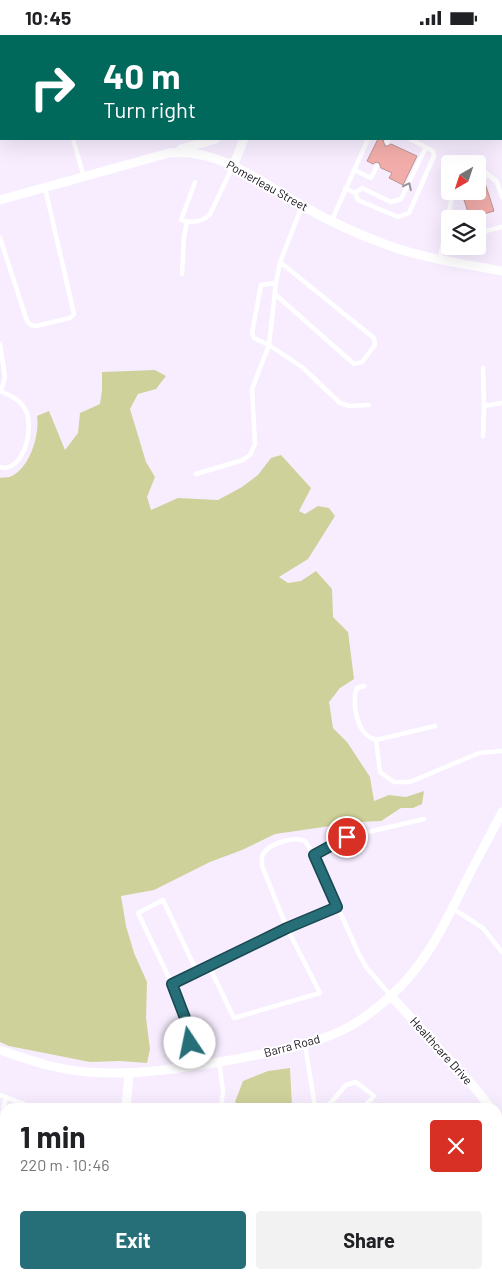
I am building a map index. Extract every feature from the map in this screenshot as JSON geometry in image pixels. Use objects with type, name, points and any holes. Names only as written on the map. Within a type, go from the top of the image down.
[{"type":"street","points":[[234,166],[244,140]]},
{"type":"street","points":[[169,153],[205,141]]},
{"type":"street","name":"Pomerleau Street","points":[[0,200],[169,153],[187,152],[205,155],[234,166],[302,206],[390,246],[502,271]]},
{"type":"street","name":"Barra Road","points":[[0,1050],[37,1062],[72,1070],[129,1074],[219,1062],[305,1044],[342,1030],[359,1021],[391,996],[412,975],[437,938],[502,812]]},
{"type":"street","name":"Healthcare Drive","points":[[391,996],[487,1103]]},
{"type":"street","points":[[126,1103],[129,1074]]},
{"type":"lane","points":[[73,140],[84,177]]},
{"type":"lane","points":[[332,220],[368,140]]},
{"type":"lane","points":[[346,188],[355,193],[358,200],[398,217],[408,213],[434,155],[432,151],[412,140]]},
{"type":"lane","points":[[355,193],[362,188],[390,202],[401,199],[426,147]]},
{"type":"lane","points":[[195,182],[181,221],[196,222],[206,219],[234,166]]},
{"type":"lane","points":[[354,170],[371,178],[377,166]]},
{"type":"lane","points":[[488,175],[497,182],[502,197]]},
{"type":"lane","points":[[0,238],[26,321],[30,325],[36,326],[70,318],[74,314],[45,187]]},
{"type":"lane","points":[[196,474],[243,460],[250,455],[255,444],[252,389],[270,345],[280,262],[302,206]]},
{"type":"lane","points":[[182,274],[184,237],[187,222]]},
{"type":"lane","points":[[486,231],[502,227]]},
{"type":"lane","points":[[276,295],[354,364],[362,363],[376,345],[374,338],[280,262]]},
{"type":"lane","points":[[276,283],[261,285],[252,333],[254,338],[270,345],[302,367],[340,403],[349,406],[369,405]]},
{"type":"lane","points":[[0,344],[5,377],[0,391],[14,397],[23,405],[28,412],[30,428],[29,437],[19,460],[10,467],[0,467]]},
{"type":"lane","points":[[483,368],[483,436]]},
{"type":"lane","points":[[484,406],[502,403]]},
{"type":"lane","points":[[364,686],[357,688],[354,695],[359,723],[364,733],[376,740],[434,726]]},
{"type":"lane","points":[[376,740],[380,772],[394,783],[410,782],[479,753],[502,751]]},
{"type":"lane","points":[[314,855],[347,837],[424,819]]},
{"type":"lane","points":[[209,966],[234,1018],[320,993],[287,928],[262,866],[264,851],[295,838],[305,841],[314,855],[366,967],[391,996]]},
{"type":"lane","points":[[193,1066],[185,1018],[172,984],[138,913],[163,900],[197,972]]},
{"type":"lane","points":[[172,984],[287,928],[337,907]]},
{"type":"lane","points":[[452,908],[483,928],[502,952]]},
{"type":"lane","points":[[305,1044],[314,1103]]},
{"type":"lane","points":[[219,1062],[223,1091],[222,1103]]},
{"type":"lane","points":[[330,1103],[346,1085],[356,1081],[374,1095],[367,1103]]},
{"type":"lane","points":[[0,1095],[22,1103]]},
{"type":"lane","points":[[5,1103],[6,1097]]},
{"type":"green space","points":[[155,370],[166,376],[156,389],[138,394],[130,409],[146,462],[155,477],[147,497],[151,510],[178,498],[218,500],[242,487],[258,475],[271,458],[281,455],[311,488],[299,511],[305,514],[318,506],[329,508],[335,516],[308,559],[279,577],[288,583],[301,581],[316,571],[332,589],[333,617],[348,632],[354,679],[340,688],[329,702],[333,728],[347,742],[370,777],[374,801],[389,795],[406,797],[424,791],[422,804],[413,808],[401,808],[381,821],[358,822],[275,834],[242,850],[210,862],[154,890],[121,896],[126,926],[134,953],[147,982],[146,1018],[150,1049],[147,1063],[120,1061],[90,1062],[9,1046],[0,1042],[0,478],[11,477],[18,472],[29,458],[37,432],[37,416],[49,411],[65,450],[78,433],[80,413],[100,404],[102,372]]},
{"type":"green space","points":[[290,1068],[292,1103],[235,1102],[243,1081],[268,1071]]},
{"type":"building","points":[[378,140],[383,140],[385,146],[391,144],[417,156],[403,185],[389,178],[392,173],[381,168],[379,163],[373,164],[367,161]]},
{"type":"building","points":[[486,186],[494,211],[486,213],[486,210],[467,210],[464,200],[486,200]]},
{"type":"route","points":[[190,1043],[185,1018],[172,984],[287,928],[337,907],[314,855],[347,837]]}]
